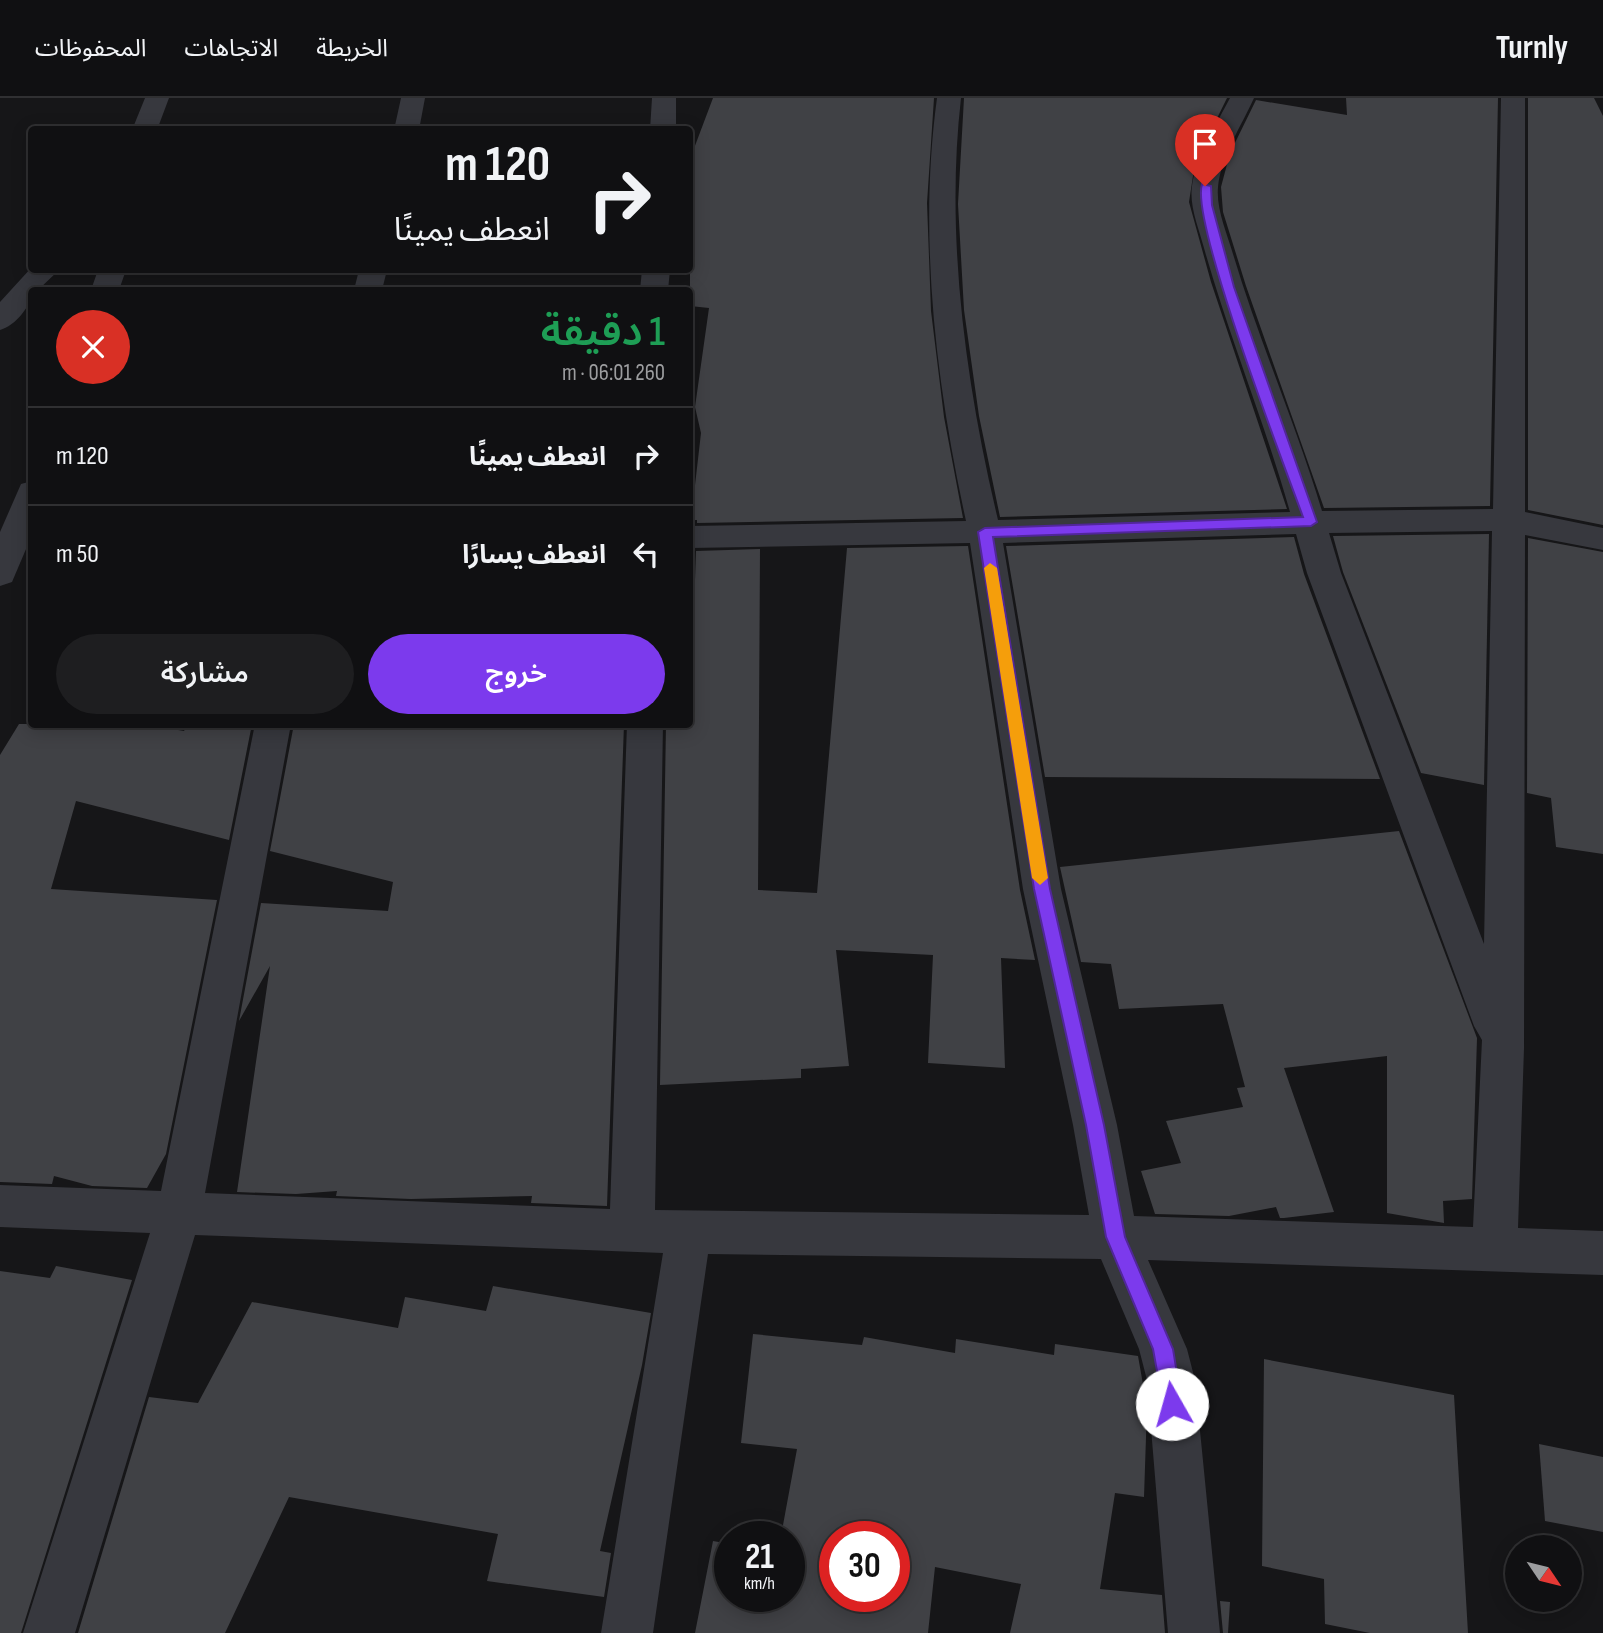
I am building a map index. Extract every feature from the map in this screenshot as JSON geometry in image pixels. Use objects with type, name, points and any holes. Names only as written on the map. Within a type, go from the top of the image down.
[{"type":"street","points":[[146,126],[157,98]]},
{"type":"street","points":[[407,126],[413,98]]},
{"type":"street","points":[[663,126],[664,98]]},
{"type":"street","points":[[949,98],[942,153],[941,248],[967,455],[985,532],[1042,889],[1095,1125],[1115,1237],[1163,1349],[1171,1380],[1194,1633]]},
{"type":"street","points":[[1242,98],[1209,170],[1206,205],[1228,287],[1311,522],[1324,573],[1503,1048]]},
{"type":"street","points":[[1495,1251],[1503,1048],[1513,98]]},
{"type":"street","points":[[0,281],[38,275]]},
{"type":"street","points":[[0,321],[28,287]]},
{"type":"street","points":[[9,562],[28,504]]},
{"type":"street","points":[[693,537],[1507,520],[1603,539]]},
{"type":"street","points":[[49,1633],[179,1214],[272,728]]},
{"type":"street","points":[[632,1231],[645,728]]},
{"type":"street","points":[[0,1206],[689,1233],[1115,1237],[1603,1253]]},
{"type":"street","points":[[626,1633],[689,1233]]},
{"type":"building","points":[[713,98],[934,98],[927,203],[931,311],[944,417],[963,518],[697,523],[697,520],[693,520],[701,433],[695,407],[709,308],[693,306],[693,287],[690,287],[690,273],[693,273],[693,151]]},
{"type":"building","points":[[964,98],[1227,98],[1195,163],[1189,202],[1211,282],[1287,509],[1000,517],[979,416],[964,310],[958,204]]},
{"type":"building","points":[[1346,98],[1498,98],[1490,506],[1324,508],[1246,286],[1223,212],[1221,187],[1230,153],[1256,100],[1347,115]]},
{"type":"building","points":[[1528,98],[1594,98],[1603,116],[1603,525],[1528,510]]},
{"type":"building","points":[[1489,534],[1484,785],[1421,773],[1343,572],[1333,536]]},
{"type":"building","points":[[1294,537],[1304,574],[1380,779],[1045,777],[1006,546]]},
{"type":"building","points":[[1528,538],[1603,552],[1603,854],[1556,847],[1551,798],[1527,793]]},
{"type":"building","points":[[968,546],[1020,890],[1035,960],[1001,958],[1005,1068],[928,1063],[933,955],[836,950],[849,1066],[801,1069],[801,1078],[660,1085],[666,728],[693,728],[696,551],[760,549],[758,890],[817,893],[847,548]]},
{"type":"building","points":[[19,724],[28,724],[28,728],[166,728],[184,731],[186,728],[251,728],[229,840],[76,801],[51,889],[217,900],[166,1154],[147,1188],[92,1186],[54,1176],[52,1184],[0,1182],[0,755]]},
{"type":"building","points":[[293,728],[624,728],[607,1206],[531,1203],[532,1196],[411,1199],[336,1196],[337,1191],[296,1194],[237,1192],[270,966],[239,1021],[261,903],[388,911],[393,882],[270,851]]},
{"type":"building","points":[[1399,831],[1477,1038],[1472,1199],[1443,1201],[1444,1223],[1387,1213],[1387,1056],[1284,1068],[1334,1212],[1280,1218],[1276,1207],[1229,1216],[1155,1214],[1141,1171],[1181,1163],[1166,1121],[1243,1107],[1237,1088],[1245,1087],[1223,1004],[1119,1009],[1111,964],[1081,962],[1060,867]]},
{"type":"building","points":[[56,1266],[132,1280],[21,1633],[0,1633],[0,1271],[50,1278]]},
{"type":"building","points":[[493,1286],[651,1313],[600,1551],[611,1553],[604,1597],[487,1581],[498,1534],[289,1497],[225,1633],[78,1633],[149,1397],[198,1403],[252,1302],[398,1328],[405,1297],[486,1311]]},
{"type":"building","points":[[753,1334],[862,1345],[864,1337],[955,1353],[956,1339],[1054,1355],[1055,1344],[1138,1356],[1147,1407],[1144,1497],[1115,1493],[1100,1589],[1162,1595],[1165,1633],[1010,1633],[1021,1584],[935,1567],[928,1633],[695,1633],[713,1541],[714,1612],[805,1612],[805,1521],[784,1521],[797,1449],[741,1443]]},
{"type":"building","points":[[1264,1359],[1454,1395],[1468,1633],[1370,1633],[1325,1624],[1324,1579],[1262,1566]]},
{"type":"building","points":[[1539,1444],[1603,1457],[1603,1532],[1545,1521]]},
{"type":"building","points":[[1220,1601],[1230,1602],[1228,1633],[1223,1633]]},
{"type":"slow traffic","points":[[990,568],[1040,878]]},
{"type":"route","points":[[1172,1404],[1171,1380],[1163,1349],[1115,1237],[1095,1125],[1042,889],[985,532],[1311,522],[1290,455],[1228,287],[1206,205],[1205,186]]}]
